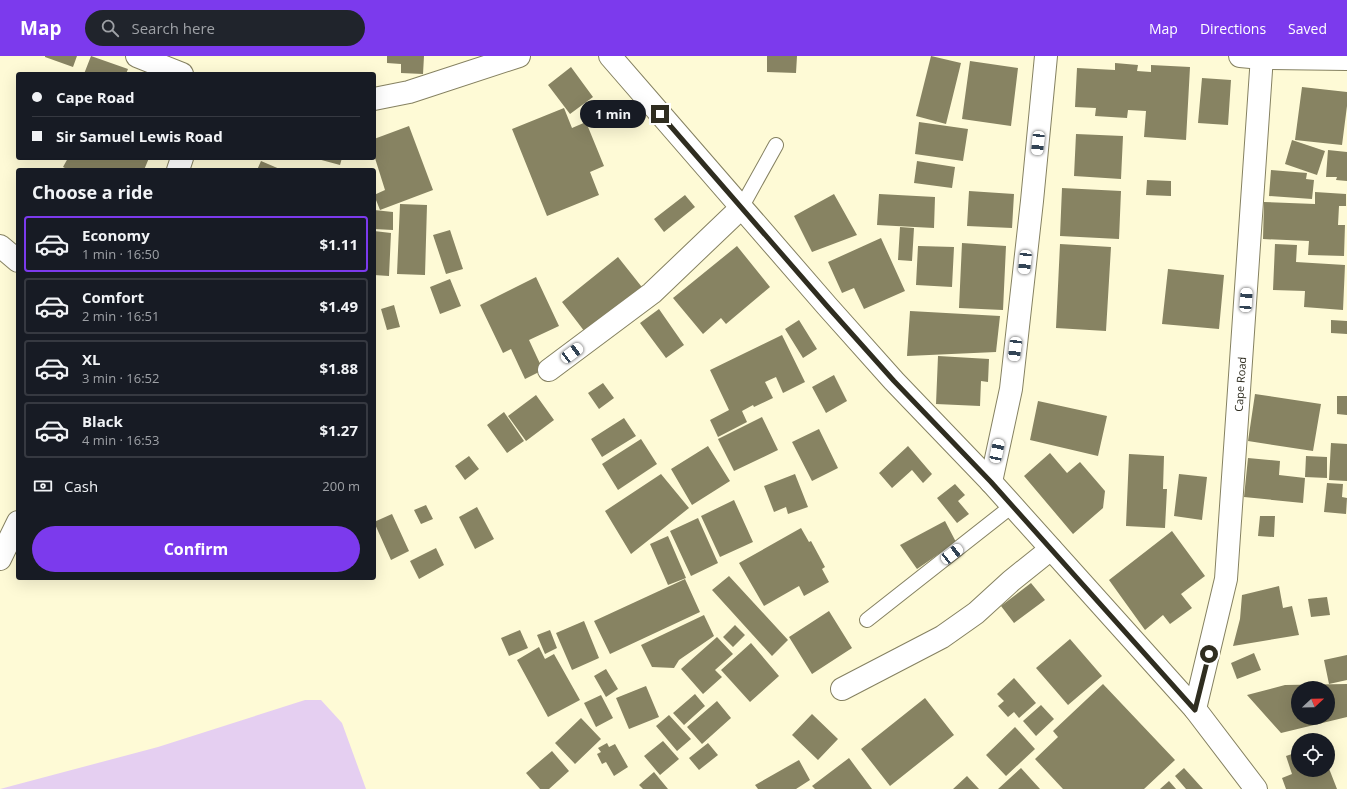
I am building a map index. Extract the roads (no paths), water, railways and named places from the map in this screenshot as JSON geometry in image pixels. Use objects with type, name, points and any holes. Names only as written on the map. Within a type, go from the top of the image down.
[{"type":"street","points":[[137,56],[177,72]]},
{"type":"street","points":[[376,99],[409,92],[519,56]]},
{"type":"street","points":[[610,56],[741,208],[894,381],[991,482],[1195,710],[1256,789]]},
{"type":"street","points":[[991,482],[1010,389],[1032,201],[1046,56]]},
{"type":"street","points":[[1240,56],[1347,59]]},
{"type":"street","name":"Cape Road","points":[[1195,710],[1226,579],[1262,57]]},
{"type":"street","points":[[549,370],[652,293],[741,208]]},
{"type":"street","points":[[0,246],[16,259]]},
{"type":"street","points":[[0,559],[16,526]]},
{"type":"street","points":[[842,689],[942,637],[976,613],[1011,581],[1051,548]]},
{"type":"lane","points":[[741,208],[776,145]]},
{"type":"lane","points":[[867,620],[1012,506]]}]
